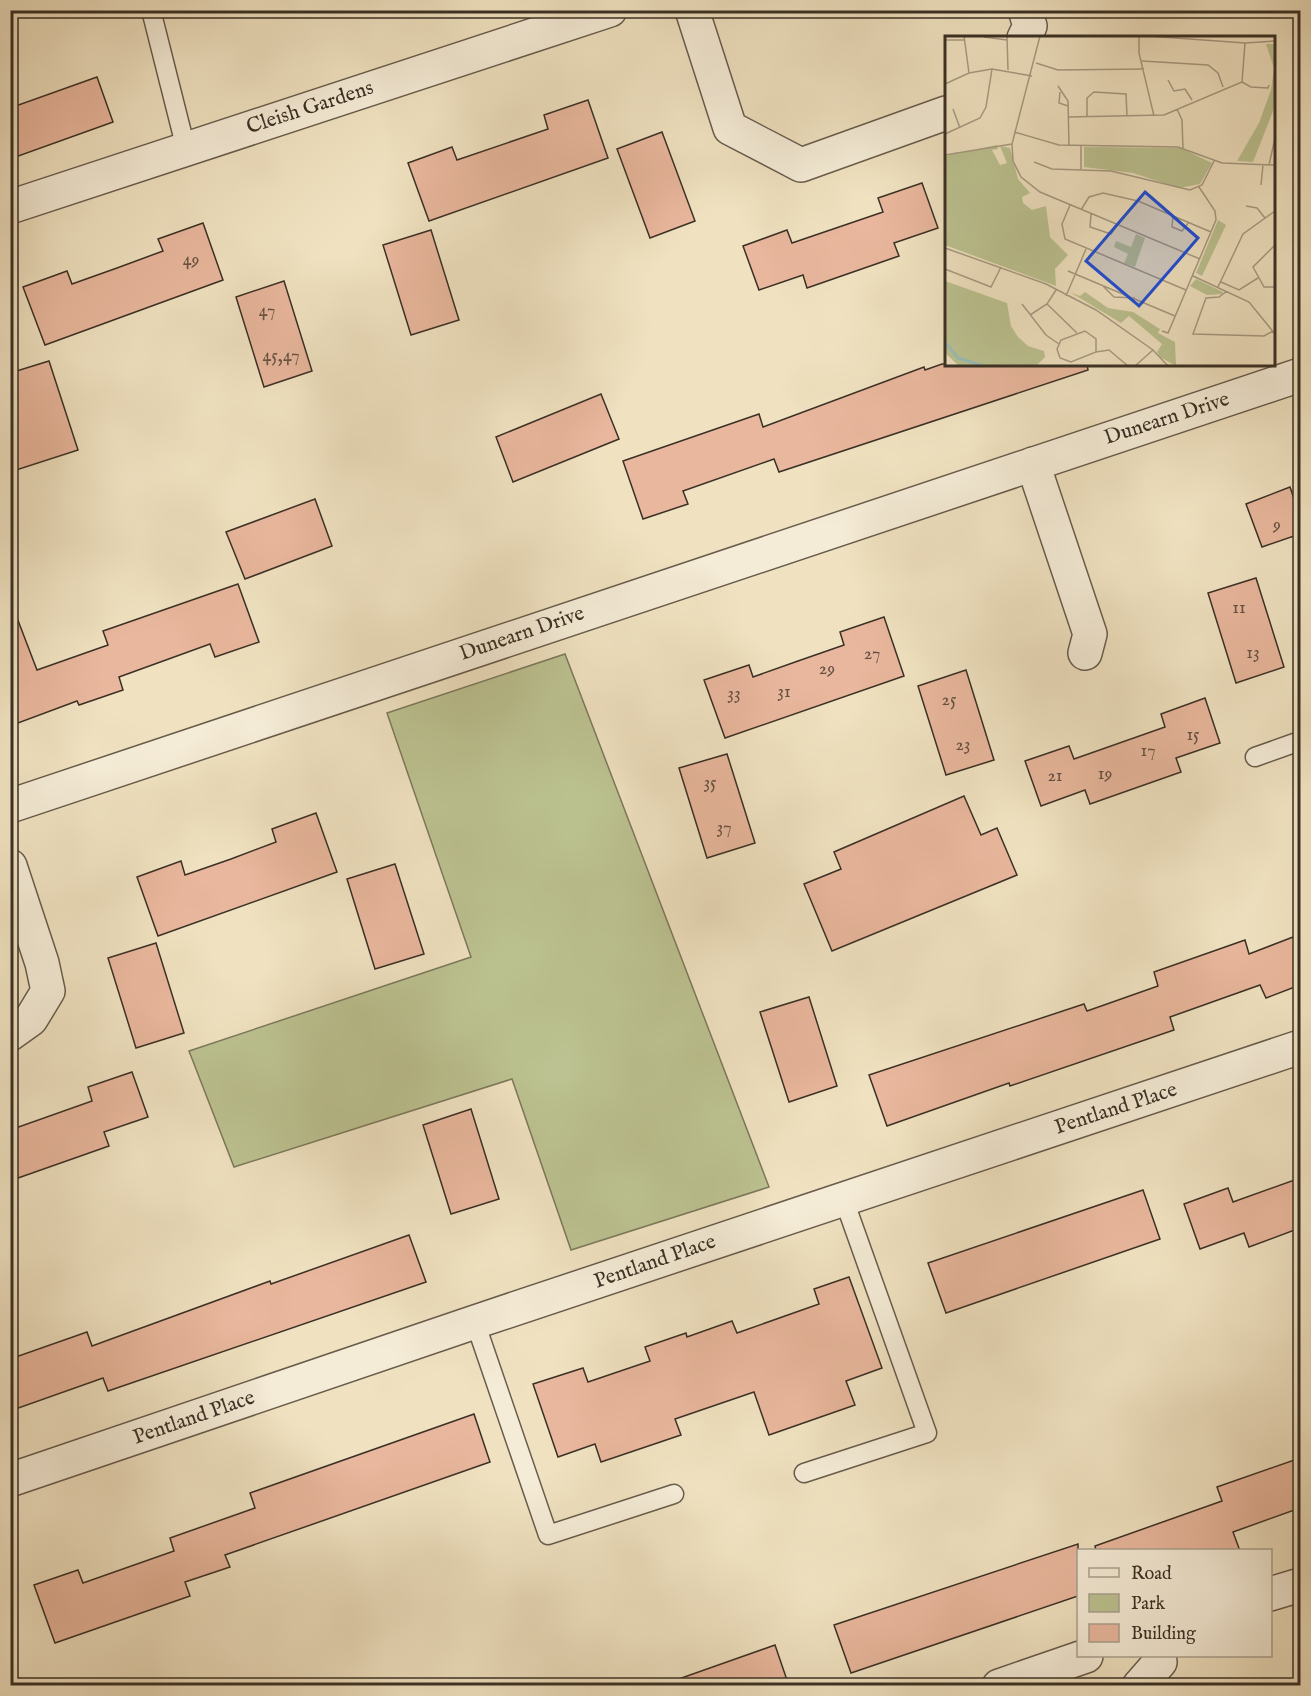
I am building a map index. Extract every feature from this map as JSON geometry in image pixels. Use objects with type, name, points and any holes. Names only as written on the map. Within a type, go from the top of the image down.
[{"type":"street","name":"Cleish Gardens","points":[[10,207],[610,10]]},
{"type":"street","points":[[692,10],[730,128],[801,165],[945,113]]},
{"type":"street","points":[[1025,36],[1030,26],[1026,10]]},
{"type":"street","name":"Dunearn Drive","points":[[10,806],[1300,375]]},
{"type":"street","points":[[1033,464],[1090,634],[1085,653]]},
{"type":"street","points":[[10,866],[42,963],[48,991],[31,1019],[10,1034]]},
{"type":"street","name":"Pentland Place","points":[[10,1480],[475,1322],[1300,1047]]},
{"type":"street","points":[[1272,1593],[1300,1585]]},
{"type":"street","points":[[999,1686],[1083,1657]]},
{"type":"street","points":[[1139,1686],[1160,1662],[1159,1657]]},
{"type":"lane","points":[[151,10],[186,149]]},
{"type":"lane","points":[[1255,757],[1300,741]]},
{"type":"lane","points":[[804,1473],[927,1432],[844,1200]]},
{"type":"lane","points":[[475,1322],[548,1535],[674,1494]]},
{"type":"green space","points":[[565,654],[769,1187],[571,1250],[512,1079],[234,1167],[189,1051],[471,957],[387,713]]},
{"type":"building","points":[[97,77],[113,122],[10,159],[10,108]]},
{"type":"building","points":[[588,100],[608,158],[429,221],[408,163],[452,147],[457,160],[548,129],[544,115]]},
{"type":"building","points":[[662,132],[695,221],[650,238],[617,149]]},
{"type":"building","points":[[922,183],[938,228],[894,243],[899,256],[807,288],[803,275],[759,290],[743,246],[787,230],[792,243],[883,212],[878,198]]},
{"type":"building","points":[[203,223],[223,280],[45,345],[23,287],[67,271],[72,284],[163,251],[158,239]]},
{"type":"building","points":[[431,230],[459,320],[411,335],[383,245]]},
{"type":"building","points":[[284,281],[312,371],[264,387],[236,297]]},
{"type":"building","points":[[49,361],[78,450],[10,472],[10,373]]},
{"type":"building","points":[[945,364],[945,366],[1087,366],[1088,370],[779,472],[774,459],[683,491],[688,504],[643,519],[623,461],[759,414],[763,427],[924,367],[925,370]]},
{"type":"building","points":[[601,394],[619,439],[513,482],[496,437]]},
{"type":"building","points":[[1290,487],[1300,516],[1300,534],[1262,547],[1246,504]]},
{"type":"building","points":[[315,499],[332,546],[245,579],[226,532]]},
{"type":"building","points":[[1256,578],[1284,667],[1236,683],[1208,593]]},
{"type":"building","points":[[238,584],[259,642],[215,657],[210,644],[119,677],[123,690],[79,705],[77,701],[10,726],[10,610],[14,610],[37,670],[108,645],[103,631]]},
{"type":"building","points":[[884,617],[904,676],[725,738],[704,680],[749,665],[753,677],[844,645],[840,632]]},
{"type":"building","points":[[966,670],[994,760],[946,775],[918,686]]},
{"type":"building","points":[[1205,698],[1220,743],[1176,758],[1181,772],[1090,804],[1085,790],[1041,806],[1025,761],[1069,746],[1074,759],[1165,727],[1161,714]]},
{"type":"building","points":[[727,754],[755,843],[707,858],[679,768]]},
{"type":"building","points":[[964,796],[981,835],[997,828],[1017,875],[832,951],[804,884],[841,869],[834,852]]},
{"type":"building","points":[[316,813],[337,872],[158,936],[137,877],[181,861],[185,875],[231,859],[276,842],[272,829]]},
{"type":"building","points":[[395,864],[424,954],[375,969],[347,879]]},
{"type":"building","points":[[1293,937],[1300,957],[1300,985],[1266,998],[1260,985],[1170,1017],[1174,1030],[1010,1086],[1009,1083],[887,1126],[869,1075],[1084,1004],[1087,1011],[1158,986],[1154,972],[1245,940],[1249,954]]},
{"type":"building","points":[[156,943],[184,1033],[136,1048],[108,958]]},
{"type":"building","points":[[809,997],[837,1086],[789,1102],[760,1012]]},
{"type":"building","points":[[132,1072],[148,1117],[104,1132],[109,1146],[18,1178],[10,1158],[10,1130],[92,1101],[88,1087]]},
{"type":"building","points":[[471,1109],[499,1199],[451,1214],[423,1125]]},
{"type":"building","points":[[1300,1178],[1300,1228],[1249,1247],[1244,1233],[1200,1249],[1184,1204],[1228,1188],[1233,1202]]},
{"type":"building","points":[[1143,1190],[1160,1239],[946,1313],[928,1263]]},
{"type":"building","points":[[409,1235],[426,1282],[108,1391],[103,1378],[10,1411],[10,1359],[87,1332],[92,1346],[270,1281],[271,1284]]},
{"type":"building","points":[[849,1277],[882,1368],[846,1381],[855,1405],[769,1435],[754,1392],[675,1419],[681,1435],[601,1462],[595,1444],[558,1457],[533,1384],[583,1368],[588,1382],[650,1361],[645,1347],[686,1333],[687,1337],[732,1321],[737,1333],[819,1304],[814,1289]]},
{"type":"building","points":[[474,1414],[490,1462],[225,1555],[230,1567],[185,1582],[190,1596],[55,1643],[34,1585],[78,1570],[83,1583],[174,1551],[170,1538],[255,1508],[250,1493]]},
{"type":"building","points":[[1300,1458],[1300,1508],[1233,1532],[1239,1549],[1096,1549],[1095,1546],[1222,1501],[1217,1487]]},
{"type":"building","points":[[1078,1544],[1077,1596],[851,1673],[834,1625]]},
{"type":"building","points":[[775,1645],[789,1686],[674,1686],[673,1681]]}]
